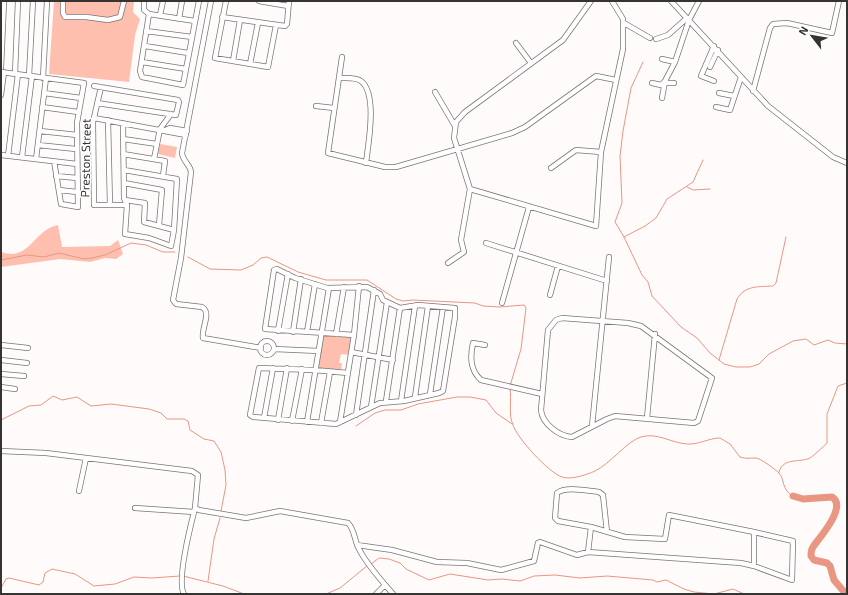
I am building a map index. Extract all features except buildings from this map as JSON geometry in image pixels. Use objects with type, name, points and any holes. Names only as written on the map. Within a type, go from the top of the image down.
[{"type":"street","points":[[1,95],[4,1]]},
{"type":"street","points":[[8,156],[16,74],[18,1]]},
{"type":"street","points":[[22,158],[30,76],[32,1]]},
{"type":"street","points":[[36,159],[44,93],[47,1]]},
{"type":"street","points":[[63,1],[63,12],[65,17],[86,17],[108,20],[120,17],[124,1]]},
{"type":"street","points":[[144,1],[147,13],[140,71],[143,78],[183,85],[199,1]]},
{"type":"street","points":[[160,15],[163,1]]},
{"type":"street","points":[[179,19],[182,1]]},
{"type":"street","points":[[212,1],[182,156],[191,172],[182,258],[173,300],[174,303],[202,307],[205,309],[207,312],[202,334],[203,338],[206,340],[261,348]]},
{"type":"street","points":[[226,1],[215,57],[269,66],[276,26]]},
{"type":"street","points":[[222,17],[276,26],[286,25],[289,3],[259,1]]},
{"type":"street","points":[[448,263],[464,252],[461,240],[470,189],[454,138],[456,122],[465,112],[563,40],[591,1]]},
{"type":"street","points":[[470,189],[596,226],[601,152],[623,49],[624,23],[622,16],[612,1]]},
{"type":"street","points":[[671,1],[718,50],[768,106],[833,157],[847,163]]},
{"type":"street","points":[[662,98],[665,82],[675,62],[688,19],[699,1]]},
{"type":"street","points":[[753,91],[770,28],[773,24],[787,23],[832,33],[839,1]]},
{"type":"street","points":[[147,13],[195,21]]},
{"type":"street","points":[[656,39],[668,35],[688,19]]},
{"type":"street","points":[[232,61],[240,20]]},
{"type":"street","points":[[250,64],[258,23]]},
{"type":"street","points":[[624,23],[650,38]]},
{"type":"street","points":[[146,31],[192,38]]},
{"type":"street","points":[[516,43],[531,63]]},
{"type":"street","points":[[144,46],[188,53]]},
{"type":"street","points":[[714,46],[701,76],[714,81]]},
{"type":"street","points":[[710,67],[718,50]]},
{"type":"street","points":[[342,58],[328,154],[385,167],[396,167],[512,133],[525,127],[596,76],[616,80]]},
{"type":"street","points":[[662,59],[675,62]]},
{"type":"street","points":[[142,62],[186,69]]},
{"type":"street","points":[[2,71],[84,83],[78,112],[76,149],[78,207],[61,204],[54,161]]},
{"type":"street","points":[[716,107],[729,112],[741,77]]},
{"type":"street","points":[[340,78],[359,79],[365,85],[372,118],[366,163]]},
{"type":"street","points":[[652,83],[661,85],[665,82],[674,83]]},
{"type":"street","points":[[94,86],[178,100],[178,113],[176,115],[97,103]]},
{"type":"street","name":"Preston Street","points":[[101,87],[94,118],[94,205],[110,205]]},
{"type":"street","points":[[435,92],[456,126]]},
{"type":"street","points":[[44,93],[81,98]]},
{"type":"street","points":[[719,93],[734,96]]},
{"type":"street","points":[[316,106],[334,108]]},
{"type":"street","points":[[42,107],[78,112]]},
{"type":"street","points":[[154,159],[157,144],[171,114]]},
{"type":"street","points":[[94,118],[169,132],[186,133]]},
{"type":"street","points":[[108,120],[110,205],[128,206]]},
{"type":"street","points":[[123,123],[123,154],[125,200],[128,206],[125,232],[127,235],[149,238],[170,246],[174,230],[177,181],[175,178],[124,170]]},
{"type":"street","points":[[40,131],[77,135]]},
{"type":"street","points":[[123,139],[157,144]]},
{"type":"street","points":[[38,145],[76,149]]},
{"type":"street","points":[[551,168],[576,150],[601,152]]},
{"type":"street","points":[[123,154],[166,162],[163,176]]},
{"type":"street","points":[[1,155],[77,164]]},
{"type":"street","points":[[56,176],[77,178]]},
{"type":"street","points":[[124,183],[162,190],[159,225]]},
{"type":"street","points":[[59,190],[78,192]]},
{"type":"street","points":[[125,200],[145,203],[144,222],[174,230]]},
{"type":"street","points":[[502,303],[530,207]]},
{"type":"street","points":[[486,243],[607,281]]},
{"type":"street","points":[[592,426],[604,320],[609,257]]},
{"type":"street","points":[[550,295],[558,266]]},
{"type":"street","points":[[348,373],[287,368],[259,368],[250,415],[253,417],[278,420],[321,423],[340,422],[386,401],[401,401],[440,393],[445,387],[452,340],[455,310],[453,308],[443,306],[415,306],[400,308],[387,302],[374,290],[363,286],[329,288],[301,280],[277,269],[274,270],[265,326],[266,329],[354,335]]},
{"type":"street","points":[[278,331],[288,274]]},
{"type":"street","points":[[293,332],[301,280]]},
{"type":"street","points":[[307,332],[315,284]]},
{"type":"street","points":[[340,422],[352,352],[359,286]]},
{"type":"street","points":[[336,334],[344,287]]},
{"type":"street","points":[[307,422],[329,288]]},
{"type":"street","points":[[356,415],[374,290]]},
{"type":"street","points":[[371,407],[387,302]]},
{"type":"street","points":[[401,401],[415,306]]},
{"type":"street","points":[[416,397],[428,306]]},
{"type":"street","points":[[430,394],[443,306]]},
{"type":"street","points":[[386,401],[400,308]]},
{"type":"street","points":[[562,318],[604,320],[635,323],[655,334],[712,378],[696,422],[616,416],[592,426],[572,437],[565,437],[547,424],[542,418],[542,394],[548,330],[551,325],[562,318]]},
{"type":"street","points":[[647,418],[655,334]]},
{"type":"street","points":[[267,342],[272,344],[274,349],[271,354],[267,355],[261,352],[263,343],[267,342]]},
{"type":"street","points":[[485,345],[473,343],[470,357],[476,375],[481,380],[542,394]]},
{"type":"street","points":[[1,345],[28,348]]},
{"type":"street","points":[[274,349],[319,351]]},
{"type":"street","points":[[352,352],[393,360]]},
{"type":"street","points":[[1,360],[27,363]]},
{"type":"street","points":[[264,418],[273,368]]},
{"type":"street","points":[[278,420],[287,368]]},
{"type":"street","points":[[292,421],[302,369]]},
{"type":"street","points":[[321,423],[330,372]]},
{"type":"street","points":[[1,374],[24,376]]},
{"type":"street","points":[[1,387],[15,389]]},
{"type":"street","points":[[1,451],[46,453],[196,472],[198,475],[195,510],[188,536],[181,587],[184,594]]},
{"type":"street","points":[[79,492],[86,458]]},
{"type":"street","points":[[357,545],[392,550],[437,562],[467,563],[501,570],[534,561],[538,543],[540,542],[577,555],[588,552],[646,558],[703,559],[754,566],[792,580],[793,541],[669,515],[665,540],[625,538],[591,527],[558,521],[555,518],[557,493],[559,491],[566,490],[599,492],[603,495],[607,532]]},
{"type":"street","points":[[135,508],[195,510],[246,518],[280,511],[348,523],[352,526],[357,545],[366,560],[393,594]]},
{"type":"street","points":[[588,552],[591,527]]},
{"type":"street","points":[[754,532],[754,566]]},
{"type":"street","points":[[376,594],[385,585]]},
{"type":"shaded area","points":[[54,1],[134,1],[133,12],[140,19],[135,35],[129,82],[49,74]]},
{"type":"shaded area","points":[[160,144],[177,147],[175,158],[158,154]]},
{"type":"shaded area","points":[[58,225],[62,247],[110,246],[118,240],[123,254],[116,259],[105,258],[90,262],[60,259],[1,267],[1,252],[11,254],[19,253],[43,233]]},
{"type":"shaded area","points":[[323,335],[351,336],[349,355],[341,354],[339,363],[342,363],[341,370],[318,369]]},
{"type":"waterway","points":[[643,62],[631,88],[623,131],[620,156],[622,203],[615,222],[624,237],[642,275],[648,282],[652,296],[681,327],[697,338],[710,353],[724,364],[736,367],[750,367],[759,364],[769,354],[793,341],[806,339],[814,345],[828,340],[835,343],[847,344]]},
{"type":"waterway","points":[[624,237],[645,226],[656,218],[667,199],[693,182],[703,160]]},
{"type":"waterway","points":[[687,187],[693,190],[710,189]]},
{"type":"waterway","points":[[719,360],[737,299],[740,294],[748,289],[773,286],[776,283],[786,237]]},
{"type":"waterway","points":[[1,260],[27,255],[44,257],[59,253],[84,259],[92,258],[105,255],[131,243],[146,245],[163,252],[175,252]]},
{"type":"waterway","points":[[188,257],[210,269],[241,270],[253,265],[261,258],[267,257],[298,272],[326,280],[367,280],[396,299],[403,301],[413,300],[475,303],[483,306],[500,307],[524,305],[526,308],[521,349],[510,386]]},
{"type":"waterway","points":[[779,472],[784,464],[810,458],[827,443],[827,414],[838,386],[847,383]]},
{"type":"waterway","points":[[510,389],[511,416],[516,431],[527,446],[542,462],[549,469],[562,477],[566,478],[583,475],[601,468],[630,443],[641,437],[653,436],[687,444],[720,438],[730,444],[740,457],[756,458],[775,469],[781,475],[785,488],[789,494],[793,496]]},
{"type":"waterway","points":[[1,420],[29,406],[41,405],[53,396],[62,400],[77,397],[91,406],[111,404],[149,409],[161,413],[167,419],[184,419],[188,421],[190,430],[204,439],[214,441],[221,452],[225,470],[226,485],[221,511]]},
{"type":"waterway","points":[[356,426],[375,413],[385,410],[401,410],[418,404],[457,397],[470,397],[486,400],[496,413],[512,424]]},
{"type":"waterway","points":[[793,496],[803,499],[832,497],[836,502],[834,515],[812,548],[811,556],[814,560],[827,563],[830,566],[834,580],[846,594]]},
{"type":"waterway","points":[[208,581],[214,539],[220,518]]},
{"type":"waterway","points":[[371,564],[379,558],[389,559],[400,563],[406,569],[429,580],[450,574],[488,580],[502,579],[520,581],[534,576],[555,575],[580,578],[607,576],[653,580],[657,582],[666,580],[694,592],[714,594],[733,589],[744,594]]},
{"type":"waterway","points":[[326,594],[340,588],[368,565]]},
{"type":"waterway","points":[[1,588],[6,579],[9,578],[39,585],[43,582],[45,573],[52,569],[75,574],[94,586],[115,584],[134,577],[152,578],[180,576]]},
{"type":"waterway","points":[[183,576],[223,586],[244,594]]}]
